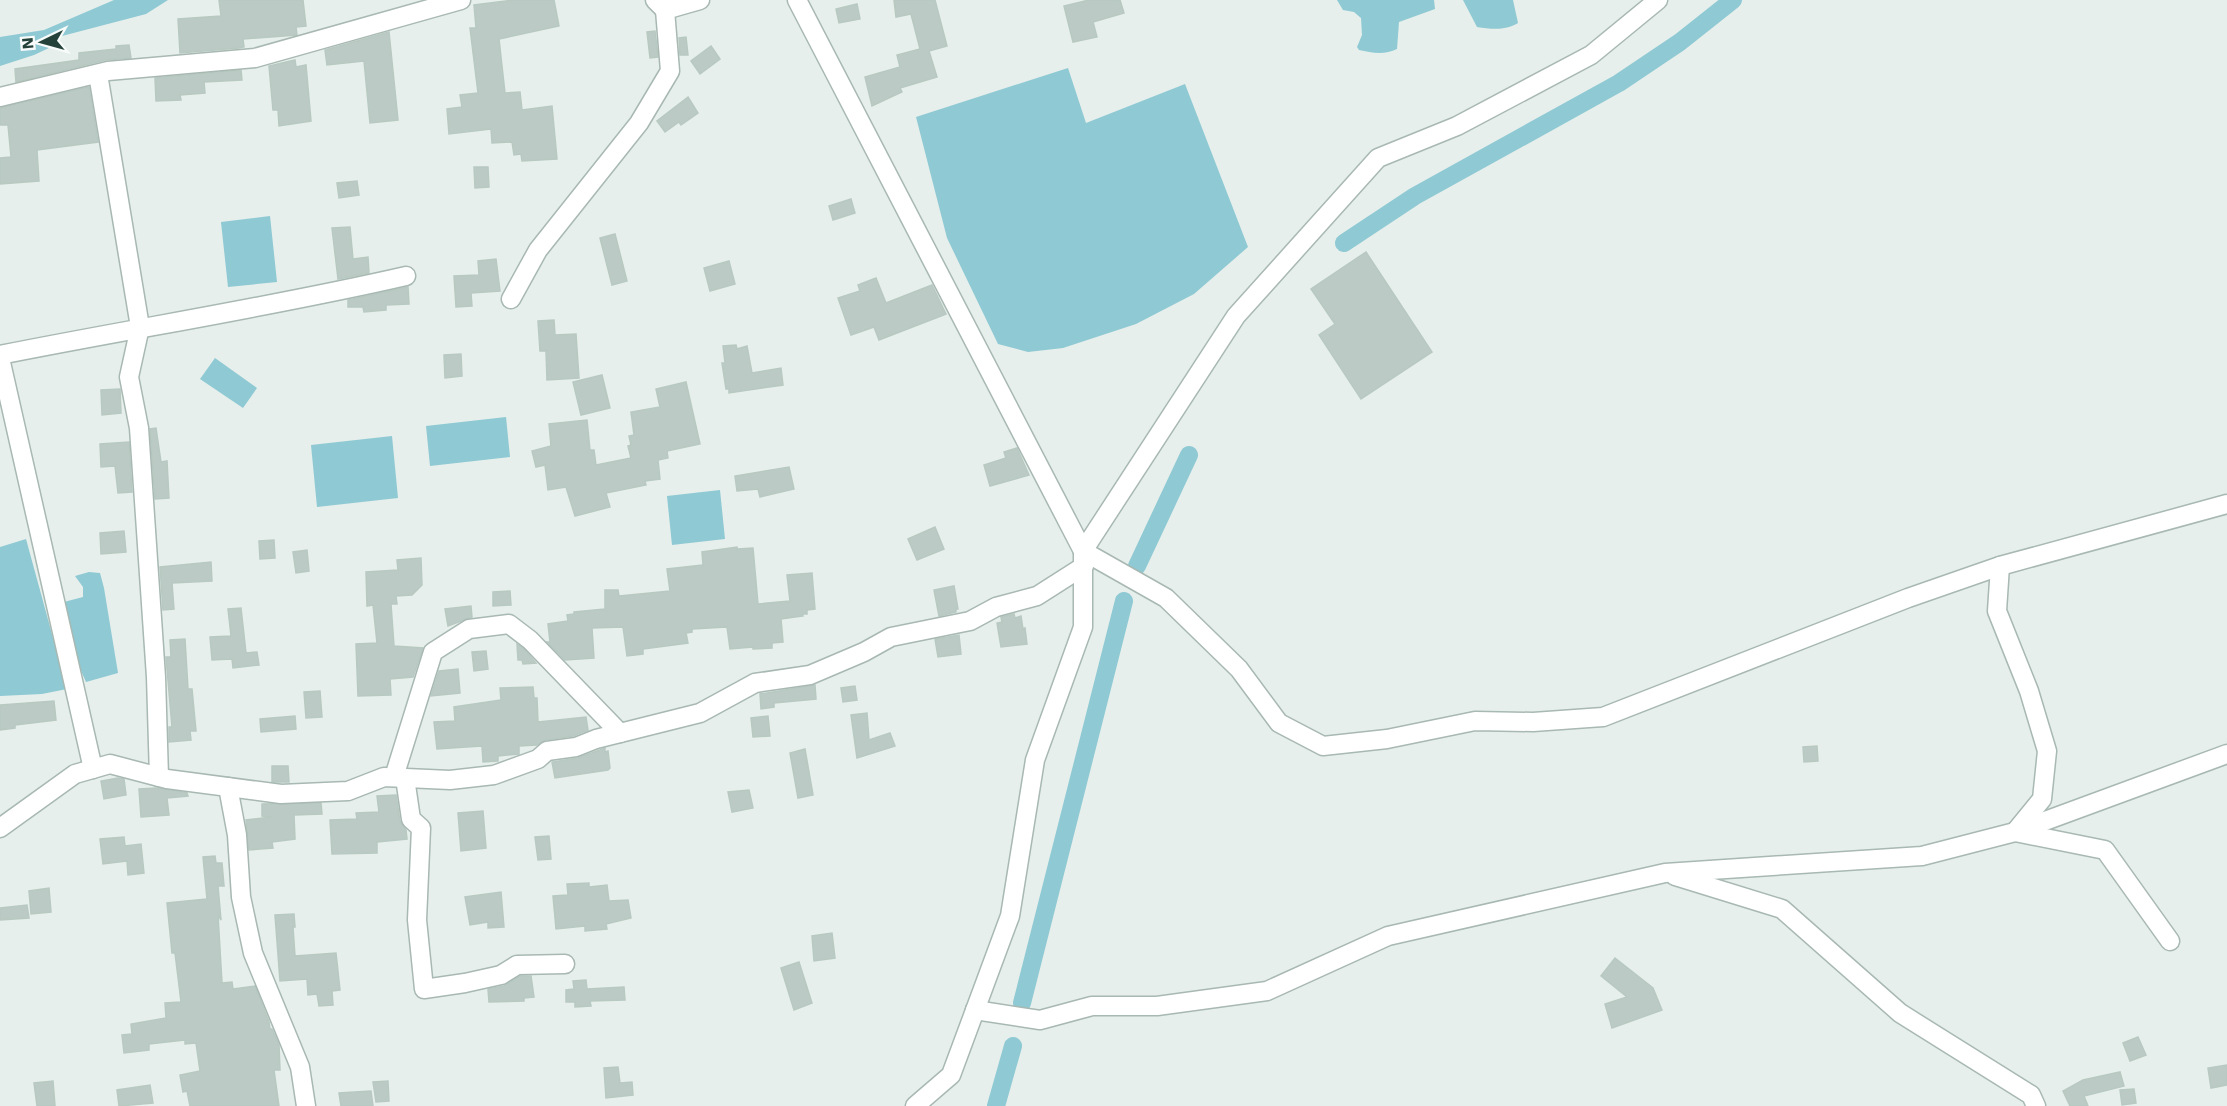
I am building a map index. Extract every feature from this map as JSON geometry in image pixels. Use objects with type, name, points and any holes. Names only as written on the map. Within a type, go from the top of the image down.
[{"type":"street","points":[[0,97],[98,74],[255,58],[461,0]]},
{"type":"street","points":[[511,299],[538,250],[639,123],[670,72],[660,5],[700,0]]},
{"type":"street","points":[[797,0],[1084,559],[1083,627],[1035,760],[1010,916],[951,1075],[915,1106]]},
{"type":"street","points":[[0,828],[75,774],[110,764],[159,777],[281,794],[348,791],[384,777],[450,780],[494,775],[538,759],[547,751],[576,747],[596,739],[700,713],[755,683],[810,675],[864,652],[891,637],[970,621],[996,607],[1037,596],[1084,559],[1236,316],[1378,158],[1456,126],[1591,55],[1658,0]]},
{"type":"street","points":[[98,74],[140,327],[129,377],[139,428],[152,609],[159,777]]},
{"type":"street","points":[[93,769],[0,356],[140,327],[322,295],[406,276]]},
{"type":"street","points":[[1084,559],[1166,598],[1239,669],[1279,723],[1323,746],[1387,739],[1475,721],[1533,722],[1603,717],[1908,598],[2000,566],[2227,504]]},
{"type":"street","points":[[2000,566],[1997,611],[2029,691],[2047,751],[2042,799],[2015,832]]},
{"type":"street","points":[[566,964],[517,965],[501,975],[465,984],[424,989],[417,920],[421,828],[411,819],[399,778],[433,652],[469,629],[509,624],[530,640],[620,733]]},
{"type":"street","points":[[975,1010],[1040,1020],[1092,1006],[1157,1006],[1267,991],[1388,936],[1665,873],[1922,856],[2015,832],[2227,754]]},
{"type":"street","points":[[228,787],[237,835],[241,897],[253,953],[300,1067],[306,1106]]},
{"type":"street","points":[[2015,832],[2105,849],[2170,941]]},
{"type":"street","points":[[1665,873],[1782,909],[1900,1013],[2031,1095],[2036,1106]]},
{"type":"water","points":[[114,0],[168,0],[146,14],[62,36],[51,47],[0,66],[0,37],[44,30]]},
{"type":"water","points":[[1337,0],[1434,0],[1435,9],[1399,22],[1397,49],[1374,53],[1359,50],[1357,47],[1362,35],[1361,18],[1354,12],[1343,10]]},
{"type":"water","points":[[1463,0],[1513,0],[1518,23],[1493,29],[1477,27]]},
{"type":"water","points":[[1068,68],[1086,123],[1185,84],[1248,247],[1194,294],[1136,324],[1063,348],[1028,352],[998,344],[947,238],[916,117]]},
{"type":"water","points":[[270,216],[277,282],[228,287],[221,222]]},
{"type":"water","points":[[215,358],[257,388],[243,408],[200,379]]},
{"type":"water","points":[[506,417],[510,457],[430,466],[426,426]]},
{"type":"water","points":[[392,436],[398,498],[317,507],[311,445]]},
{"type":"water","points":[[720,490],[725,539],[672,545],[667,496]]},
{"type":"water","points":[[26,539],[67,689],[42,694],[0,696],[0,547]]},
{"type":"water","points":[[89,572],[100,573],[118,673],[86,682],[70,646],[60,603],[83,597],[83,587],[75,576]]},
{"type":"building","points":[[219,0],[303,0],[306,26],[296,27],[297,35],[243,39],[244,47],[180,53],[178,19],[221,16]]},
{"type":"building","points":[[514,0],[554,0],[559,26],[499,39],[505,93],[520,92],[522,110],[552,106],[557,159],[522,161],[521,154],[514,155],[512,142],[492,143],[491,129],[449,134],[447,109],[462,107],[460,95],[478,93],[470,28],[476,28],[474,5]]},
{"type":"building","points":[[894,0],[935,0],[947,46],[929,51],[937,77],[900,88],[902,92],[872,106],[865,77],[900,67],[897,55],[920,49],[911,14],[896,17]]},
{"type":"building","points":[[1089,0],[1120,0],[1124,13],[1093,22],[1097,37],[1073,42],[1064,6]]},
{"type":"building","points":[[857,4],[860,19],[839,23],[836,9]]},
{"type":"building","points":[[655,31],[658,57],[650,58],[647,32]]},
{"type":"building","points":[[389,32],[398,120],[370,123],[364,61],[327,65],[325,50]]},
{"type":"building","points":[[686,37],[688,55],[680,55],[679,38]]},
{"type":"building","points":[[129,45],[131,58],[105,60],[16,82],[15,69],[79,60],[79,53],[116,49],[116,46]]},
{"type":"building","points":[[711,46],[720,59],[700,74],[691,61]]},
{"type":"building","points":[[295,60],[296,67],[306,65],[311,121],[279,126],[278,110],[273,110],[269,66]]},
{"type":"building","points":[[241,70],[242,80],[204,82],[205,93],[180,95],[181,100],[156,101],[155,78]]},
{"type":"building","points":[[89,87],[98,142],[37,150],[39,181],[0,184],[0,158],[11,157],[8,125],[0,125],[0,108]]},
{"type":"building","points":[[688,97],[698,113],[681,125],[679,122],[665,132],[657,121]]},
{"type":"building","points":[[474,167],[488,167],[489,187],[475,188]]},
{"type":"building","points":[[357,181],[359,195],[339,198],[337,183]]},
{"type":"building","points":[[851,199],[855,213],[833,220],[829,206]]},
{"type":"building","points":[[350,227],[353,259],[368,257],[369,273],[338,279],[332,228]]},
{"type":"building","points":[[615,234],[627,281],[612,285],[600,238]]},
{"type":"building","points":[[1366,252],[1432,352],[1361,399],[1319,335],[1335,324],[1311,289]]},
{"type":"building","points":[[496,259],[500,291],[471,293],[472,306],[456,307],[454,276],[479,275],[478,261]]},
{"type":"building","points":[[729,261],[735,284],[710,291],[704,268]]},
{"type":"building","points":[[876,278],[886,303],[932,285],[946,314],[879,340],[874,327],[851,335],[838,298],[860,291],[858,285]]},
{"type":"building","points":[[408,287],[409,304],[386,305],[386,310],[364,312],[363,307],[348,307],[348,300]]},
{"type":"building","points":[[554,320],[555,335],[576,334],[579,378],[547,380],[546,351],[540,351],[538,321]]},
{"type":"building","points":[[736,345],[737,349],[747,346],[752,373],[781,368],[783,385],[729,393],[729,389],[726,389],[722,363],[725,363],[723,346]]},
{"type":"building","points":[[461,354],[462,376],[445,378],[444,355]]},
{"type":"building","points":[[602,375],[610,408],[581,415],[573,382]]},
{"type":"building","points":[[686,382],[700,444],[667,451],[668,458],[658,460],[660,479],[645,481],[646,485],[606,493],[610,507],[575,516],[566,487],[548,490],[545,465],[536,467],[532,451],[551,446],[549,424],[587,420],[590,450],[594,450],[596,465],[631,458],[628,446],[631,445],[629,436],[634,435],[631,412],[660,407],[656,389]]},
{"type":"building","points":[[120,389],[121,413],[102,415],[101,390]]},
{"type":"building","points":[[156,428],[161,462],[167,461],[169,498],[155,499],[150,429]]},
{"type":"building","points":[[129,442],[132,492],[118,493],[115,466],[101,467],[100,444]]},
{"type":"building","points":[[1017,448],[1029,475],[990,486],[984,465],[1006,458],[1004,452]]},
{"type":"building","points":[[789,467],[794,489],[760,497],[758,489],[737,491],[735,476]]},
{"type":"building","points":[[935,527],[944,549],[917,560],[908,539]]},
{"type":"building","points":[[124,531],[126,552],[101,554],[100,533]]},
{"type":"building","points":[[274,540],[275,558],[260,559],[259,541]]},
{"type":"building","points":[[737,547],[737,549],[753,548],[758,604],[790,601],[787,575],[812,573],[815,609],[807,610],[807,614],[802,614],[803,616],[781,619],[783,642],[772,643],[772,648],[730,649],[727,627],[692,629],[692,632],[686,633],[688,643],[643,649],[643,654],[627,656],[623,627],[592,628],[594,658],[565,660],[547,642],[550,642],[548,624],[568,621],[567,615],[574,614],[574,612],[605,609],[605,590],[618,590],[619,596],[670,591],[667,569],[703,565],[702,552]]},
{"type":"building","points":[[307,550],[309,571],[296,573],[293,552]]},
{"type":"building","points":[[421,558],[422,585],[412,595],[396,596],[397,604],[391,604],[394,646],[423,648],[413,677],[390,679],[391,695],[358,696],[356,644],[377,643],[373,605],[367,606],[366,572],[398,570],[397,560]]},
{"type":"building","points":[[211,562],[212,581],[172,583],[174,609],[163,610],[160,567]]},
{"type":"building","points":[[954,586],[958,609],[956,612],[939,616],[934,590]]},
{"type":"building","points":[[510,591],[511,605],[493,606],[493,592]]},
{"type":"building","points":[[471,606],[472,617],[448,626],[445,609]]},
{"type":"building","points":[[241,608],[246,653],[257,652],[259,665],[233,668],[232,659],[212,660],[210,637],[231,636],[228,609]]},
{"type":"building","points":[[1014,614],[1015,618],[1021,616],[1027,644],[1001,647],[997,623],[1002,622],[1001,617]]},
{"type":"building","points":[[959,635],[961,654],[938,657],[935,639]]},
{"type":"building","points":[[185,639],[188,689],[192,689],[196,731],[190,731],[191,740],[169,742],[169,727],[172,727],[166,657],[171,657],[170,640]]},
{"type":"building","points":[[517,644],[536,663],[523,664],[522,660],[518,660]]},
{"type":"building","points":[[486,651],[488,669],[474,671],[472,652]]},
{"type":"building","points":[[458,669],[460,693],[431,696],[439,671]]},
{"type":"building","points":[[815,685],[816,699],[774,703],[774,707],[761,709],[760,694]]},
{"type":"building","points":[[855,686],[857,700],[843,702],[841,688]]},
{"type":"building","points":[[533,687],[534,698],[537,698],[538,722],[586,717],[588,730],[573,736],[545,740],[537,745],[519,746],[519,754],[498,756],[498,761],[483,762],[482,746],[437,749],[434,722],[455,721],[454,707],[501,700],[500,688]]},
{"type":"building","points":[[320,691],[322,717],[306,718],[304,692]]},
{"type":"building","points":[[54,701],[56,720],[15,725],[15,728],[0,730],[0,705]]},
{"type":"building","points":[[867,713],[869,740],[890,733],[895,746],[857,758],[851,715]]},
{"type":"building","points":[[295,716],[296,729],[261,732],[260,719]]},
{"type":"building","points":[[768,716],[770,736],[753,737],[751,718]]},
{"type":"building","points":[[1817,746],[1818,761],[1804,762],[1803,747]]},
{"type":"building","points":[[605,748],[605,752],[608,751],[610,768],[608,770],[555,778],[552,762],[578,758]]},
{"type":"building","points":[[805,749],[813,795],[798,798],[790,753]]},
{"type":"building","points":[[272,766],[288,766],[289,782],[272,782]]},
{"type":"building","points":[[124,779],[126,795],[104,799],[101,781]]},
{"type":"building","points":[[157,788],[187,793],[188,796],[167,798],[169,815],[141,817],[139,789]]},
{"type":"building","points":[[749,790],[753,808],[732,812],[728,792]]},
{"type":"building","points":[[396,795],[400,821],[406,830],[407,839],[377,842],[377,853],[332,854],[330,820],[357,819],[356,813],[379,812],[377,796]]},
{"type":"building","points":[[321,803],[322,814],[294,815],[295,839],[272,842],[273,848],[249,850],[246,820],[272,817],[262,816],[262,804]]},
{"type":"building","points":[[483,811],[486,848],[461,851],[458,813]]},
{"type":"building","points":[[549,836],[551,859],[538,860],[535,837]]},
{"type":"building","points":[[124,837],[125,846],[141,844],[144,873],[128,875],[127,861],[103,864],[100,839]]},
{"type":"building","points":[[215,856],[216,863],[222,863],[224,886],[218,886],[222,983],[232,982],[233,989],[255,986],[270,1029],[279,1045],[280,1070],[274,1070],[279,1106],[190,1106],[187,1091],[183,1092],[180,1075],[200,1071],[196,1043],[185,1044],[185,1040],[149,1044],[149,1050],[124,1053],[122,1035],[132,1034],[131,1024],[166,1018],[165,1003],[181,1002],[175,953],[172,953],[167,903],[207,899],[203,857]]},
{"type":"building","points":[[589,883],[589,887],[607,885],[609,901],[628,900],[631,918],[606,924],[607,929],[585,931],[585,926],[556,929],[553,896],[568,895],[567,884]]},
{"type":"building","points":[[49,888],[51,912],[31,914],[29,891]]},
{"type":"building","points":[[501,892],[504,927],[488,928],[488,922],[470,925],[465,897]]},
{"type":"building","points":[[27,905],[29,918],[0,920],[0,908]]},
{"type":"building","points":[[294,914],[295,956],[336,953],[340,990],[332,991],[333,1005],[319,1006],[317,994],[308,995],[307,979],[280,981],[275,915]]},
{"type":"building","points":[[832,933],[835,958],[814,961],[812,936]]},
{"type":"building","points":[[1615,958],[1653,988],[1662,1010],[1612,1028],[1605,1004],[1627,997],[1601,976]]},
{"type":"building","points":[[799,962],[812,1003],[794,1010],[781,968]]},
{"type":"building","points":[[520,976],[531,976],[534,997],[524,998],[524,1001],[489,1002],[488,989],[504,986]]},
{"type":"building","points":[[586,980],[587,989],[624,987],[625,1000],[590,1001],[591,1006],[575,1007],[575,1002],[566,1002],[566,990],[574,989],[573,981]]},
{"type":"building","points":[[2138,1037],[2146,1055],[2130,1061],[2123,1043]]},
{"type":"building","points":[[2227,1065],[2227,1085],[2211,1088],[2208,1068]]},
{"type":"building","points":[[618,1067],[620,1083],[632,1082],[633,1095],[606,1098],[604,1068]]},
{"type":"building","points":[[2120,1072],[2124,1086],[2084,1096],[2088,1106],[2070,1106],[2063,1091],[2083,1080]]},
{"type":"building","points":[[53,1081],[55,1106],[37,1106],[34,1083]]},
{"type":"building","points":[[388,1081],[389,1101],[376,1102],[373,1082]]},
{"type":"building","points":[[150,1085],[153,1103],[119,1106],[117,1090]]},
{"type":"building","points":[[2134,1089],[2136,1103],[2122,1105],[2120,1090]]},
{"type":"building","points":[[371,1091],[373,1106],[341,1106],[339,1093]]},
{"type":"waterway","points":[[1344,243],[1415,196],[1619,83],[1680,42],[1733,0]]},
{"type":"waterway","points":[[1137,566],[1189,455]]},
{"type":"waterway","points":[[1022,1003],[1124,601]]},
{"type":"waterway","points":[[996,1106],[1013,1046]]}]
